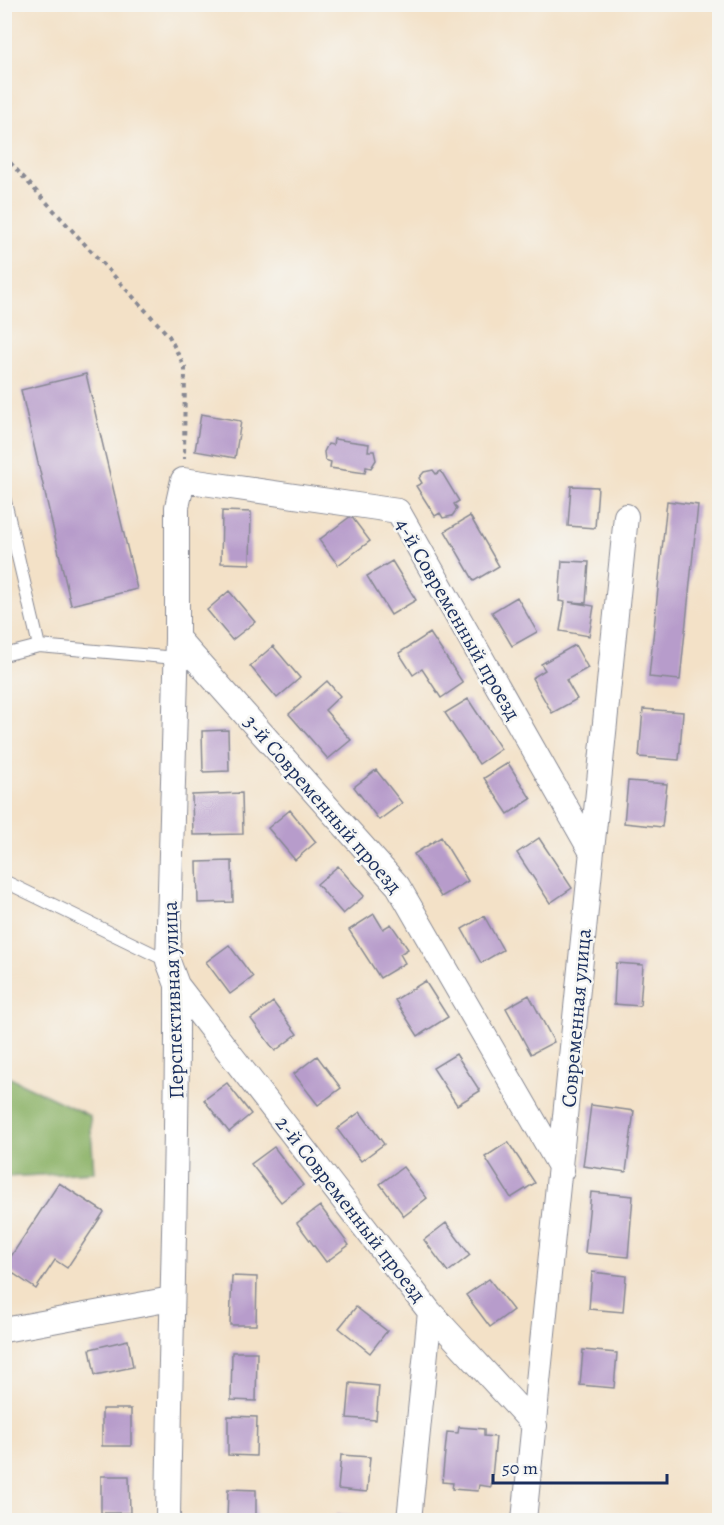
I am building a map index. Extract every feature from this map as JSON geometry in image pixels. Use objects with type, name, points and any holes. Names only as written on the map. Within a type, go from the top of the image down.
[{"type":"street","name":"Перспективная улица","points":[[168,1521],[171,1299],[178,1147],[177,985],[168,961],[177,507],[183,480]]},
{"type":"street","name":"4-й Современный проезд","points":[[183,480],[398,511],[591,851]]},
{"type":"street","name":"Современная улица","points":[[524,1521],[562,1170],[591,851],[626,516]]},
{"type":"street","name":"3-й Современный проезд","points":[[176,648],[398,886],[562,1170]]},
{"type":"street","name":"2-й Современный проезд","points":[[177,985],[430,1312],[535,1426]]},
{"type":"street","points":[[4,1330],[171,1299]]},
{"type":"street","points":[[409,1521],[430,1312]]},
{"type":"lane","points":[[4,497],[39,646]]},
{"type":"lane","points":[[4,655],[39,646],[176,648]]},
{"type":"lane","points":[[4,881],[168,961]]},
{"type":"path","points":[[4,156],[170,336],[185,368],[183,480]]},
{"type":"green space","points":[[4,1075],[90,1116],[94,1172],[5,1177]]},
{"type":"building","points":[[86,374],[137,589],[71,605],[21,390]]},
{"type":"building","points":[[201,414],[241,421],[235,458],[195,451]]},
{"type":"building","points":[[334,439],[369,444],[368,451],[374,451],[376,460],[371,468],[366,467],[365,473],[330,468],[331,462],[325,460],[324,452],[328,444],[333,445]]},
{"type":"building","points":[[433,470],[436,474],[441,471],[459,501],[454,504],[457,509],[452,516],[443,518],[440,513],[435,516],[416,486],[422,483],[419,478],[424,472]]},
{"type":"building","points":[[571,486],[598,487],[595,528],[568,526]]},
{"type":"building","points":[[667,501],[698,505],[680,680],[649,677]]},
{"type":"building","points":[[222,511],[251,512],[250,564],[221,563]]},
{"type":"building","points":[[351,516],[370,541],[338,565],[319,540]]},
{"type":"building","points":[[470,516],[499,566],[474,581],[445,531]]},
{"type":"building","points":[[392,561],[416,600],[391,615],[367,576]]},
{"type":"building","points":[[562,561],[589,562],[586,603],[569,602],[594,606],[589,636],[560,631],[565,602],[559,601]]},
{"type":"building","points":[[229,591],[255,622],[232,640],[207,610]]},
{"type":"building","points":[[517,597],[537,632],[512,646],[492,612]]},
{"type":"building","points":[[430,633],[463,683],[441,698],[422,669],[413,675],[399,653]]},
{"type":"building","points":[[575,645],[588,668],[566,680],[577,699],[552,713],[532,678],[545,670],[541,664]]},
{"type":"building","points":[[273,646],[300,678],[277,698],[250,666]]},
{"type":"building","points":[[327,681],[340,696],[325,710],[351,740],[328,759],[289,714]]},
{"type":"building","points":[[468,699],[501,749],[479,764],[445,713]]},
{"type":"building","points":[[643,709],[683,712],[679,760],[639,757]]},
{"type":"building","points":[[228,730],[229,771],[203,772],[202,731]]},
{"type":"building","points":[[508,763],[531,799],[508,814],[484,778]]},
{"type":"building","points":[[376,770],[402,803],[379,820],[354,787]]},
{"type":"building","points":[[628,781],[667,784],[662,827],[624,823]]},
{"type":"building","points":[[242,793],[243,834],[193,835],[192,795]]},
{"type":"building","points":[[290,810],[316,842],[295,860],[268,828]]},
{"type":"building","points":[[441,837],[468,881],[441,897],[414,854]]},
{"type":"building","points":[[539,838],[572,888],[550,903],[517,853]]},
{"type":"building","points":[[232,861],[233,902],[198,903],[197,862]]},
{"type":"building","points":[[338,866],[364,896],[343,914],[317,884]]},
{"type":"building","points":[[374,914],[383,929],[391,924],[408,949],[400,954],[405,963],[380,978],[349,930]]},
{"type":"building","points":[[484,916],[503,950],[481,963],[462,929]]},
{"type":"building","points":[[229,945],[253,977],[230,994],[206,962]]},
{"type":"building","points":[[616,963],[643,965],[640,1006],[614,1004]]},
{"type":"building","points":[[425,981],[448,1017],[418,1036],[395,1000]]},
{"type":"building","points":[[529,995],[554,1042],[531,1054],[506,1008]]},
{"type":"building","points":[[273,1002],[297,1034],[275,1051],[251,1019]]},
{"type":"building","points":[[456,1054],[480,1091],[457,1105],[433,1068]]},
{"type":"building","points":[[317,1056],[341,1088],[318,1105],[294,1074]]},
{"type":"building","points":[[227,1083],[251,1114],[229,1132],[204,1100]]},
{"type":"building","points":[[591,1105],[634,1111],[626,1172],[583,1166]]},
{"type":"building","points":[[360,1112],[384,1144],[361,1161],[337,1129]]},
{"type":"building","points":[[508,1142],[535,1183],[511,1198],[485,1157]]},
{"type":"building","points":[[274,1147],[303,1185],[281,1202],[251,1164]]},
{"type":"building","points":[[403,1167],[427,1198],[404,1216],[380,1184]]},
{"type":"building","points":[[59,1183],[104,1212],[67,1268],[55,1260],[36,1289],[4,1267]]},
{"type":"building","points":[[591,1192],[633,1196],[628,1257],[585,1253]]},
{"type":"building","points":[[320,1206],[349,1245],[326,1262],[297,1223]]},
{"type":"building","points":[[446,1223],[470,1255],[448,1272],[424,1240]]},
{"type":"building","points":[[592,1272],[626,1276],[623,1312],[589,1309]]},
{"type":"building","points":[[232,1276],[257,1277],[256,1325],[230,1325]]},
{"type":"building","points":[[489,1279],[513,1310],[490,1327],[466,1295]]},
{"type":"building","points":[[356,1307],[387,1331],[370,1353],[339,1328]]},
{"type":"building","points":[[128,1340],[133,1367],[95,1375],[90,1349]]},
{"type":"building","points":[[583,1350],[617,1353],[614,1388],[580,1385]]},
{"type":"building","points":[[232,1352],[257,1352],[256,1401],[231,1400]]},
{"type":"building","points":[[350,1383],[379,1386],[376,1420],[347,1418]]},
{"type":"building","points":[[102,1409],[131,1409],[131,1446],[102,1446]]},
{"type":"building","points":[[228,1416],[257,1417],[256,1456],[228,1455]]},
{"type":"building","points":[[459,1427],[484,1429],[484,1436],[496,1437],[491,1487],[479,1485],[478,1491],[452,1489],[453,1483],[442,1482],[447,1432],[458,1433]]},
{"type":"building","points":[[341,1455],[370,1457],[367,1492],[338,1489]]},
{"type":"building","points":[[101,1476],[129,1476],[130,1513],[101,1513]]},
{"type":"building","points":[[228,1489],[256,1490],[256,1520],[227,1520]]},
{"type":"building","points":[[337,1514],[365,1516],[365,1520],[337,1520]]}]
